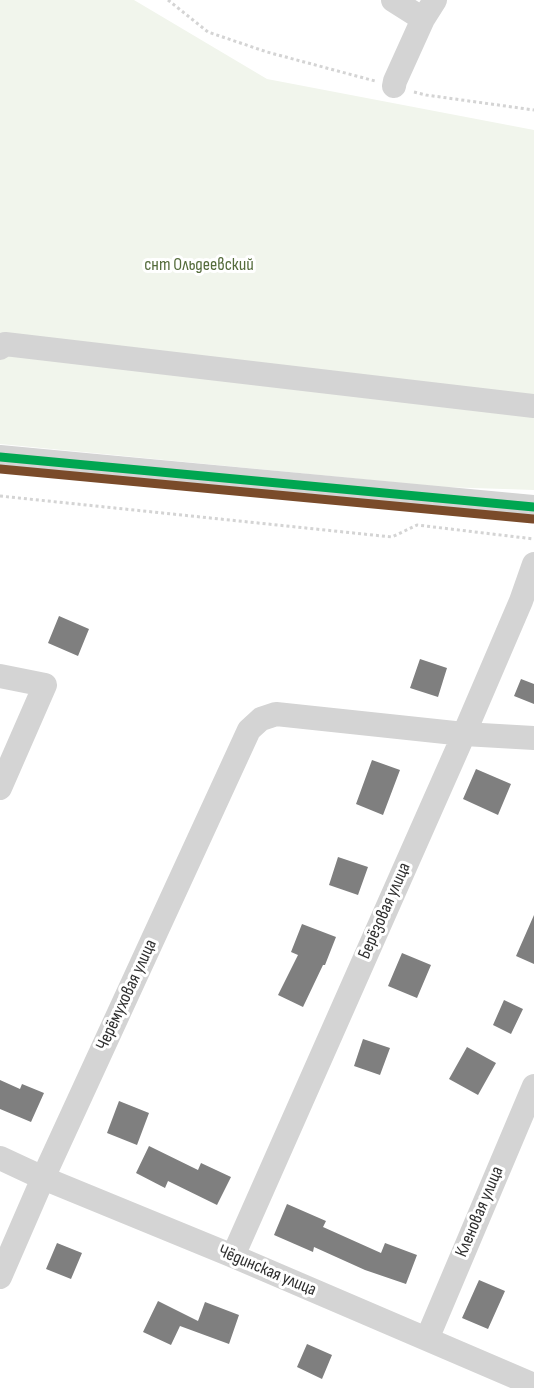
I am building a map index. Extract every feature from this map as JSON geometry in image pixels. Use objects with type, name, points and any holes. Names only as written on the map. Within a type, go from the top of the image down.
[{"type":"street","points":[[393,0],[429,10],[394,86]]},
{"type":"street","points":[[0,348],[5,344],[534,406]]},
{"type":"street","points":[[0,457],[534,507]]},
{"type":"street","name":"Берёзовая улица","points":[[233,1256],[464,734],[521,601],[534,564]]},
{"type":"street","points":[[0,676],[45,685],[0,788]]},
{"type":"street","name":"Черёмуховая улица","points":[[0,1276],[249,730],[261,719],[276,714],[464,734]]},
{"type":"street","points":[[464,734],[534,738]]},
{"type":"street","name":"Кленовая улица","points":[[427,1339],[534,1086]]},
{"type":"street","name":"Чёдинская улица","points":[[0,1158],[534,1385]]},
{"type":"path","points":[[168,0],[208,32],[267,52],[426,95],[534,110]]},
{"type":"path","points":[[0,496],[392,537],[417,525],[534,539]]},
{"type":"green space","name":"снт Ольдеевский","points":[[0,0],[134,0],[267,79],[534,130],[534,490],[443,487],[0,444]]},
{"type":"building","points":[[59,616],[89,629],[78,656],[48,643]]},
{"type":"building","points":[[420,659],[447,668],[438,697],[410,688]]},
{"type":"building","points":[[521,679],[534,684],[534,704],[514,696]]},
{"type":"building","points":[[372,760],[400,770],[383,815],[356,804]]},
{"type":"building","points":[[476,769],[511,784],[498,815],[463,799]]},
{"type":"building","points":[[338,857],[368,867],[358,895],[329,885]]},
{"type":"building","points":[[534,915],[534,964],[516,956]]},
{"type":"building","points":[[302,924],[336,937],[325,965],[303,1007],[278,995],[298,955],[291,952]]},
{"type":"building","points":[[402,953],[431,965],[417,998],[388,986]]},
{"type":"building","points":[[504,1000],[523,1009],[511,1034],[493,1025]]},
{"type":"building","points":[[363,1039],[390,1048],[380,1075],[354,1066]]},
{"type":"building","points":[[467,1047],[496,1063],[478,1095],[449,1079]]},
{"type":"building","points":[[0,1080],[20,1089],[22,1084],[44,1093],[31,1122],[0,1109]]},
{"type":"building","points":[[119,1101],[149,1113],[137,1145],[107,1133]]},
{"type":"building","points":[[149,1146],[198,1170],[201,1163],[231,1177],[217,1205],[168,1181],[165,1188],[136,1173]]},
{"type":"building","points":[[287,1204],[326,1221],[323,1227],[381,1253],[385,1243],[417,1255],[406,1284],[365,1270],[314,1247],[313,1252],[274,1235]]},
{"type":"building","points":[[57,1243],[82,1253],[71,1279],[46,1269]]},
{"type":"building","points":[[479,1280],[505,1291],[488,1329],[462,1318]]},
{"type":"building","points":[[158,1301],[198,1321],[205,1302],[239,1315],[229,1344],[180,1326],[171,1345],[143,1332]]},
{"type":"building","points":[[307,1344],[332,1355],[322,1379],[297,1367]]},
{"type":"transit line","points":[[0,457],[534,507]]},
{"type":"transit line","points":[[0,469],[533,519]]}]
